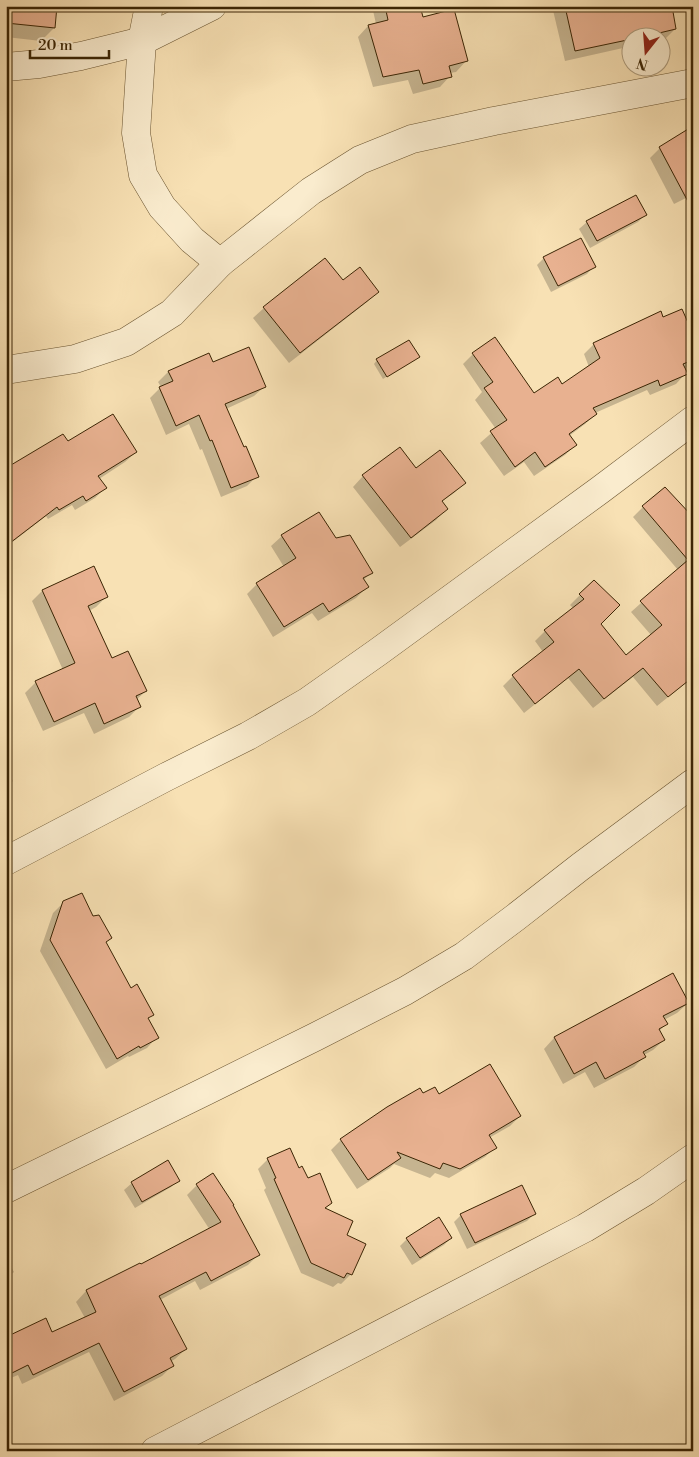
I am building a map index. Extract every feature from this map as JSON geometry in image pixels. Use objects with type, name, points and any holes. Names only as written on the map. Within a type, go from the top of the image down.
[{"type":"street","points":[[149,6],[142,41],[136,133],[143,175],[162,207],[192,240],[220,263]]},
{"type":"street","points":[[6,66],[39,64],[142,41],[212,6]]},
{"type":"street","points":[[6,370],[75,358],[126,342],[172,313],[220,263],[311,191],[360,160],[412,139],[693,82]]},
{"type":"street","points":[[6,861],[248,736],[307,702],[600,490],[693,420]]},
{"type":"street","points":[[6,1189],[405,991],[455,961],[516,917],[693,783]]},
{"type":"street","points":[[155,1451],[586,1228],[646,1191],[693,1158]]},
{"type":"building","points":[[6,6],[57,6],[55,28],[6,23]]},
{"type":"building","points":[[385,6],[420,6],[423,17],[454,9],[468,61],[449,66],[452,77],[423,84],[419,70],[383,77],[368,25],[388,20]]},
{"type":"building","points":[[589,6],[672,6],[676,29],[622,28],[622,41],[575,51],[566,11]]},
{"type":"building","points":[[693,126],[693,211],[659,147]]},
{"type":"building","points":[[636,195],[647,215],[597,241],[586,221]]},
{"type":"building","points":[[581,238],[596,267],[558,286],[543,257]]},
{"type":"building","points":[[325,258],[343,280],[360,267],[379,292],[300,353],[263,307]]},
{"type":"building","points":[[682,309],[693,334],[693,360],[683,364],[688,374],[660,386],[658,380],[593,408],[597,414],[569,434],[577,445],[545,467],[535,452],[515,467],[490,431],[507,420],[484,388],[493,382],[472,353],[495,337],[534,393],[558,377],[562,384],[600,358],[593,343],[661,311],[663,317]]},
{"type":"building","points":[[409,340],[420,357],[387,377],[376,359]]},
{"type":"building","points":[[249,347],[266,387],[225,404],[259,477],[231,488],[212,440],[210,441],[199,415],[176,426],[159,387],[173,381],[168,371],[209,353],[213,362]]},
{"type":"building","points":[[113,414],[137,452],[98,476],[107,488],[86,501],[83,496],[59,510],[57,507],[6,546],[6,468],[63,434],[68,441]]},
{"type":"building","points":[[400,447],[416,468],[440,450],[466,483],[442,501],[448,509],[411,538],[362,475]]},
{"type":"building","points":[[665,487],[693,517],[693,677],[668,697],[643,668],[604,699],[579,669],[535,704],[512,675],[554,642],[544,630],[584,599],[579,594],[594,580],[620,605],[601,624],[626,655],[662,625],[640,601],[688,560],[642,506]]},
{"type":"building","points":[[319,512],[336,538],[350,535],[373,573],[363,578],[369,587],[329,612],[323,603],[284,627],[256,583],[296,558],[281,535]]},
{"type":"building","points":[[94,566],[108,597],[88,606],[112,658],[128,651],[147,691],[136,696],[141,707],[104,724],[95,703],[54,722],[35,681],[75,663],[42,590]]},
{"type":"building","points":[[82,893],[93,916],[99,915],[112,938],[106,942],[131,988],[137,984],[154,1015],[148,1018],[159,1038],[140,1048],[139,1046],[117,1059],[50,940],[63,901]]},
{"type":"building","points":[[673,973],[689,1003],[663,1016],[668,1024],[659,1029],[665,1040],[643,1052],[646,1057],[605,1079],[596,1062],[574,1074],[554,1037]]},
{"type":"building","points":[[490,1064],[521,1116],[489,1135],[497,1148],[460,1169],[443,1163],[440,1169],[397,1152],[401,1158],[368,1180],[340,1139],[387,1107],[420,1088],[423,1093],[435,1087],[439,1094]]},
{"type":"building","points":[[290,1148],[299,1168],[302,1166],[308,1178],[320,1173],[332,1203],[325,1208],[353,1221],[347,1235],[366,1244],[352,1275],[347,1273],[344,1278],[311,1263],[274,1179],[276,1178],[267,1158]]},
{"type":"building","points":[[168,1160],[180,1181],[142,1202],[131,1182]]},
{"type":"building","points":[[213,1173],[234,1205],[260,1255],[211,1281],[206,1272],[159,1296],[187,1349],[170,1358],[174,1366],[124,1392],[99,1343],[33,1375],[28,1365],[6,1376],[6,1337],[46,1318],[52,1332],[96,1312],[86,1290],[141,1264],[221,1222],[196,1184]]},
{"type":"building","points":[[522,1185],[536,1214],[475,1243],[460,1214]]},
{"type":"building","points":[[439,1217],[452,1238],[420,1258],[406,1238]]}]
